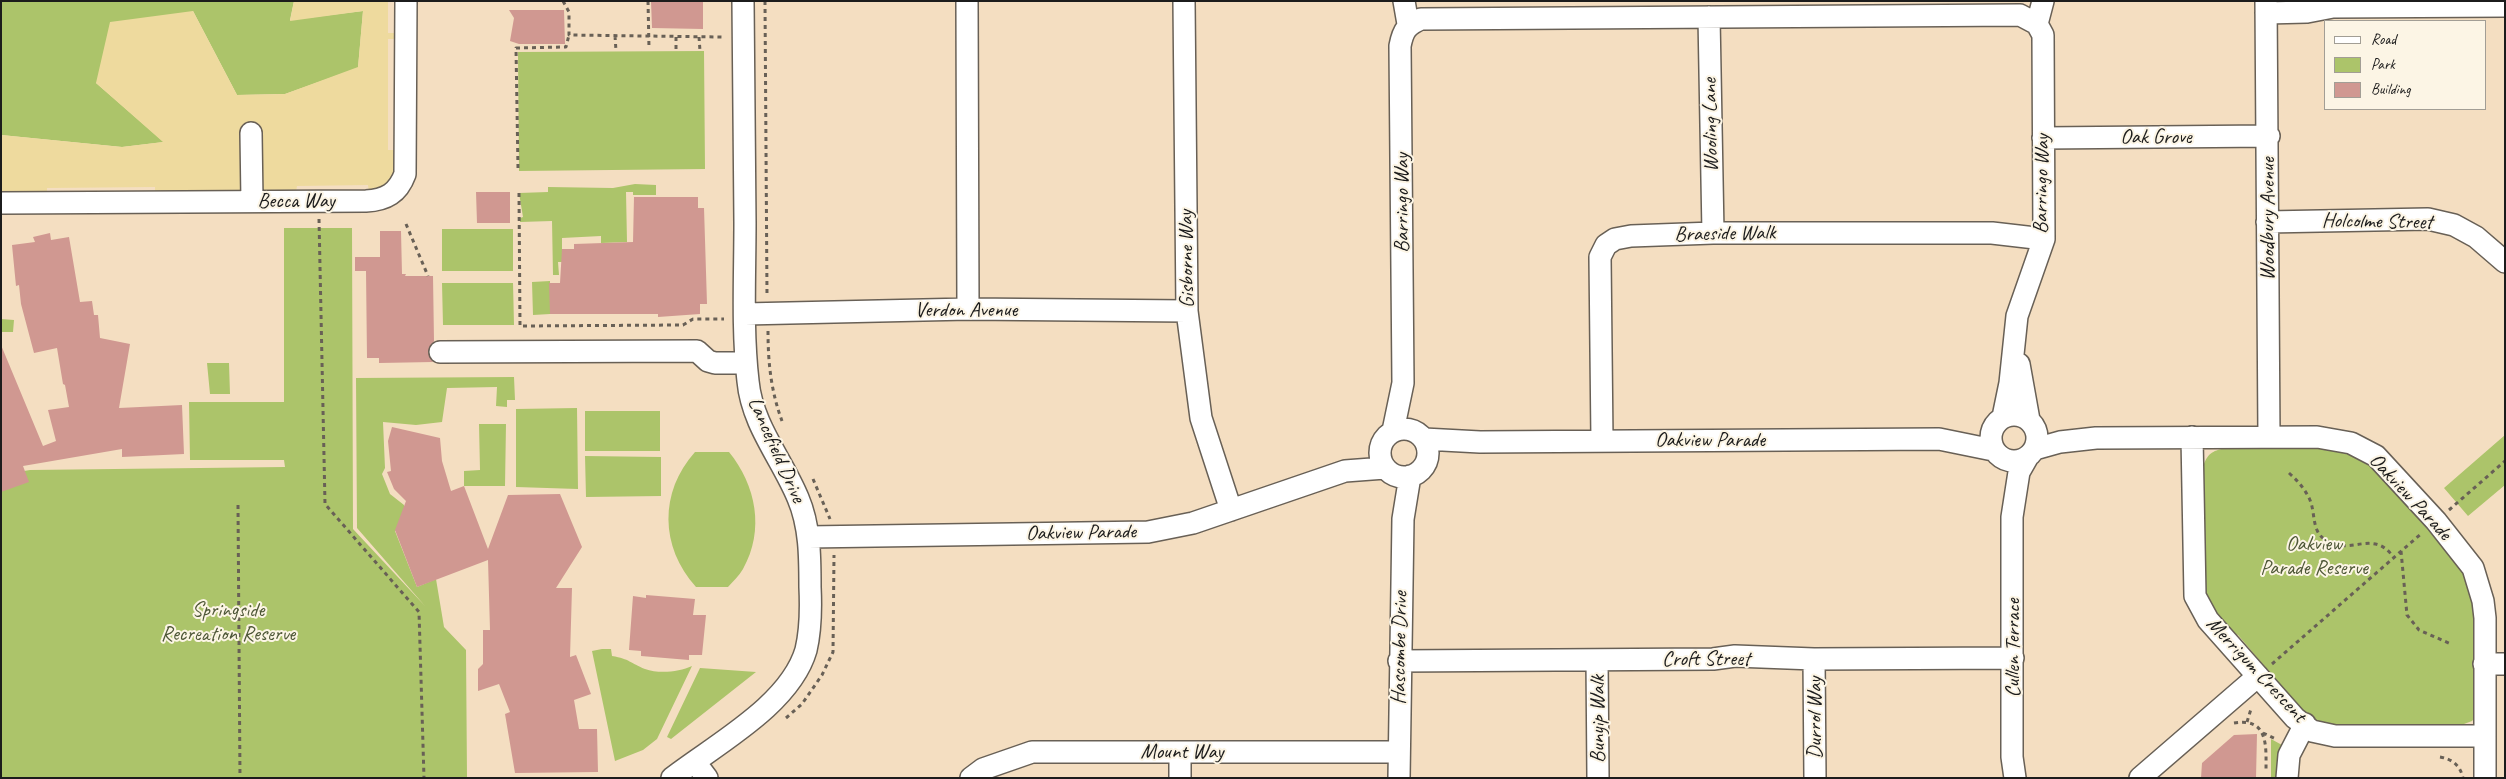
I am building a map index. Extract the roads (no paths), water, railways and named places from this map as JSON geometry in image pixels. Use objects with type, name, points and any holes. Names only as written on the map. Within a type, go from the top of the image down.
[{"type":"street","name":"Becca Way","points":[[1,203],[378,200],[389,196],[401,184],[405,174],[406,1]]},
{"type":"street","name":"Lancefield Drive","points":[[672,778],[701,770],[785,690],[797,671],[805,651],[811,623],[808,537],[799,501],[763,432],[754,410],[746,363],[744,1]]},
{"type":"street","points":[[967,1],[968,309]]},
{"type":"street","name":"Gisborne Way","points":[[1184,1],[1187,311],[1201,418],[1231,510]]},
{"type":"street","name":"Barringo Way","points":[[1393,430],[1403,383],[1400,46],[1402,36],[1408,24],[1404,1]]},
{"type":"street","name":"Barringo Way","points":[[1998,422],[2015,341],[2017,316],[2044,239],[2043,35],[2037,24],[2042,1]]},
{"type":"street","points":[[2266,5],[2307,3],[2333,7],[2505,6]]},
{"type":"street","name":"Woodbury Avenue","points":[[2266,5],[2269,437]]},
{"type":"street","points":[[1408,24],[1421,18],[2020,15],[2037,24]]},
{"type":"street","name":"Wooling Lane","points":[[1709,16],[1713,233]]},
{"type":"street","points":[[250,133],[252,201]]},
{"type":"street","name":"Oak Grove","points":[[2043,138],[2268,136]]},
{"type":"street","name":"Holcolme Street","points":[[2267,222],[2428,219],[2454,225],[2476,236],[2505,262]]},
{"type":"street","name":"Braeside Walk","points":[[1602,441],[1600,258],[1606,245],[1615,239],[1631,236],[1713,233],[2000,233],[2044,239]]},
{"type":"street","name":"Verdon Avenue","points":[[745,314],[968,309],[1187,311]]},
{"type":"street","name":"Barringo Way","points":[[2015,341],[2030,422]]},
{"type":"street","points":[[440,352],[697,351],[708,361],[715,363],[746,363]]},
{"type":"street","name":"Barringo Way","points":[[1403,383],[1420,435]]},
{"type":"street","points":[[2016,415],[2030,422],[2037,436],[2031,453],[2012,462],[1996,453],[1990,438],[1998,422],[2016,415]]},
{"type":"street","name":"Oakview Parade","points":[[1939,439],[1998,422]]},
{"type":"street","name":"Oakview Parade","points":[[2030,422],[2096,438]]},
{"type":"street","points":[[1408,428],[1420,435],[1427,445],[1428,460],[1421,470],[1396,473],[1379,454],[1383,440],[1393,430],[1408,428]]},
{"type":"street","name":"Oakview Parade","points":[[1420,435],[1480,442],[1939,439],[1996,453]]},
{"type":"street","name":"Merrigum Crescent","points":[[2192,437],[2195,596],[2208,620],[2295,718],[2312,731],[2335,736],[2485,736]]},
{"type":"street","name":"Oakview Parade","points":[[2031,453],[2060,442],[2096,438],[2334,438],[2365,449],[2388,468],[2436,521],[2473,568],[2479,584],[2494,664],[2485,736],[2485,778]]},
{"type":"street","name":"Oakview Parade","points":[[1428,460],[1480,442]]},
{"type":"street","name":"Oakview Parade","points":[[808,537],[1148,532],[1192,523],[1345,471],[1380,447]]},
{"type":"street","name":"Cullen Terrace","points":[[1996,453],[2012,517]]},
{"type":"street","name":"Cullen Terrace","points":[[2015,778],[2012,757],[2012,517],[2020,472],[2031,453]]},
{"type":"street","name":"Oakview Parade","points":[[1345,471],[1396,473]]},
{"type":"street","name":"Hascombe Drive","points":[[1396,473],[1403,519],[1399,778]]},
{"type":"street","name":"Croft Street","points":[[1400,661],[1713,659],[1735,656],[1814,659],[2013,658]]},
{"type":"street","name":"Durrol Way","points":[[1814,659],[1816,778]]},
{"type":"street","name":"Bunyip Walk","points":[[1597,660],[1598,778]]},
{"type":"street","points":[[2140,778],[2258,676]]},
{"type":"street","points":[[2288,778],[2289,755],[2305,724]]},
{"type":"street","name":"Mount Way","points":[[971,778],[983,769],[1032,752],[1399,752]]},
{"type":"street","points":[[1180,752],[1180,778]]},
{"type":"park label","name":"Oakview Parade Reserve","points":[[2314,556]]},
{"type":"park label","name":"Springside Recreation Reserve","points":[[228,622]]}]
